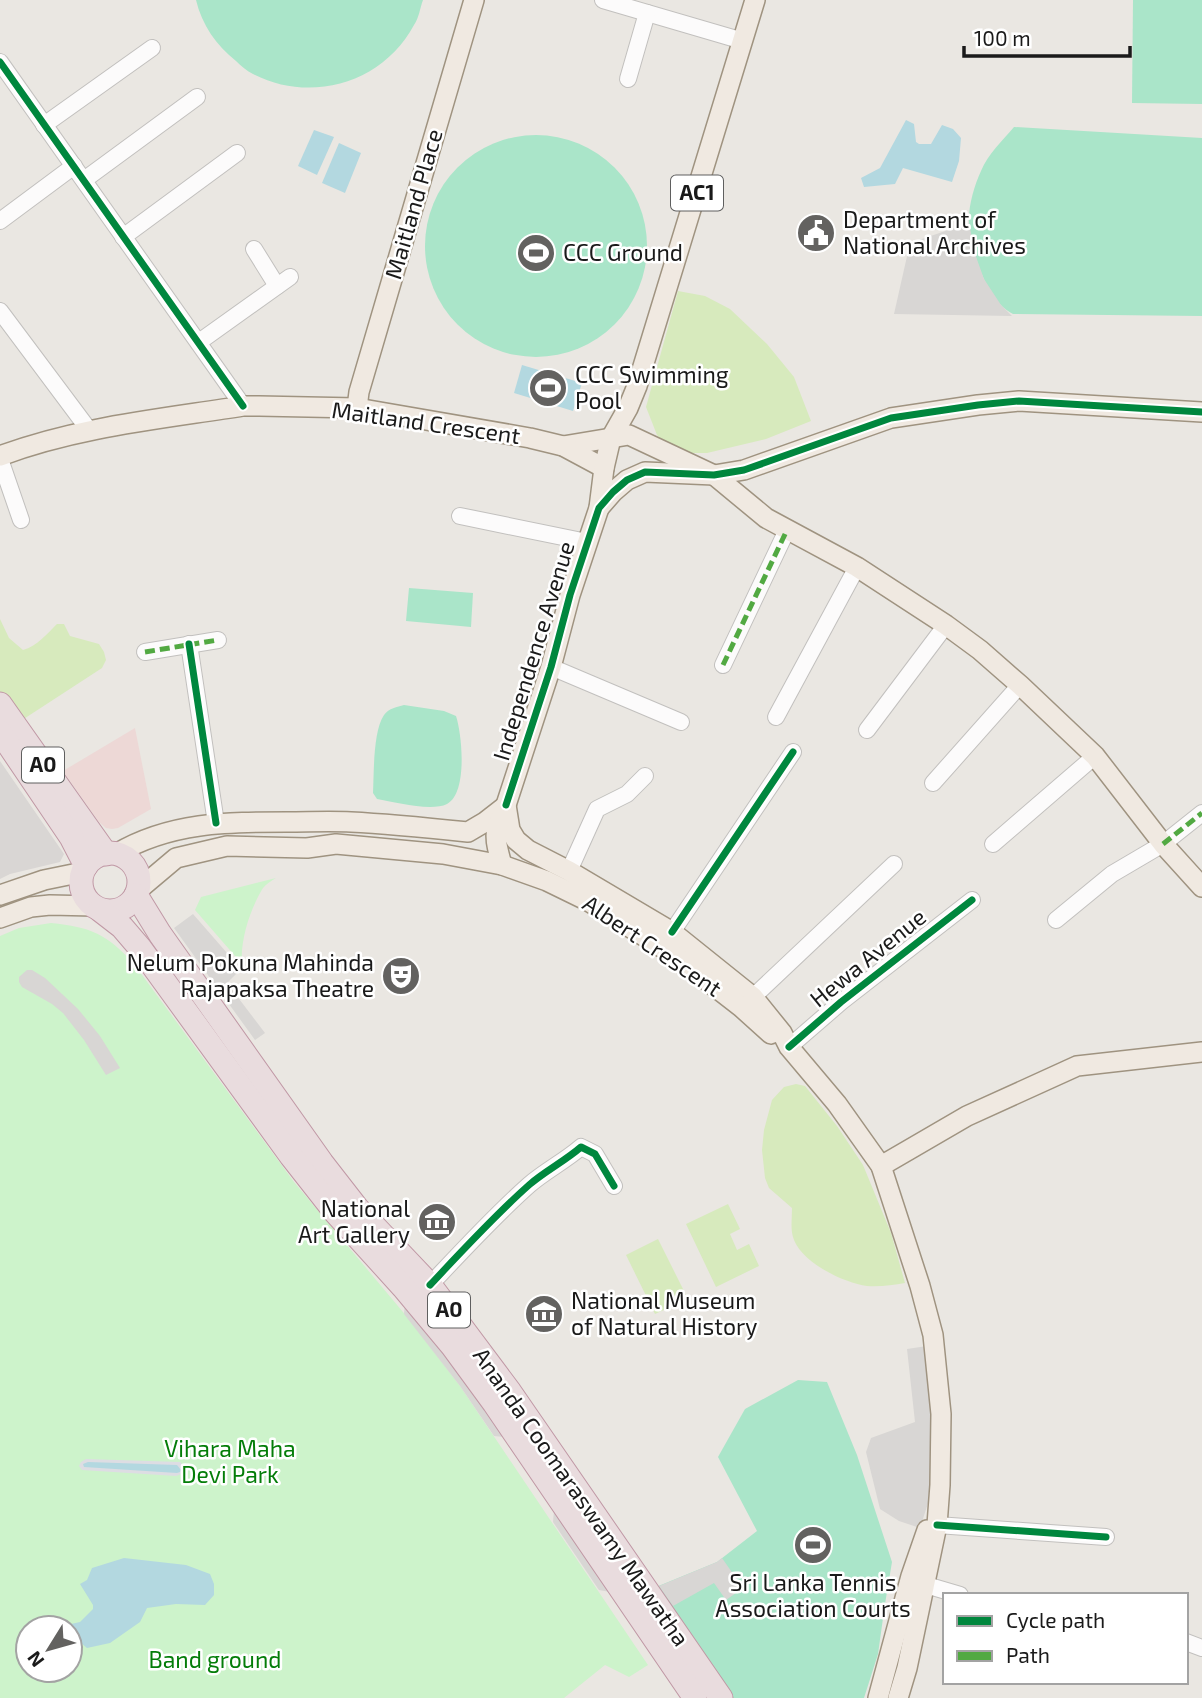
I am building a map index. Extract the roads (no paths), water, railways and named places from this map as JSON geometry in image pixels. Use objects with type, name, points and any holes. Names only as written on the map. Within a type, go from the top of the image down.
[{"type":"highway","name":"A0","points":[[0,704],[111,854],[132,863],[139,880],[137,892]]},
{"type":"highway","name":"A0","points":[[0,732],[71,837],[84,869],[82,891],[86,900],[97,908]]},
{"type":"highway","points":[[84,869],[98,856],[111,854]]},
{"type":"highway","points":[[97,908],[117,911],[125,908],[137,892]]},
{"type":"highway","name":"Ananda Coomaraswamy Mawatha","points":[[137,892],[160,934],[322,1163],[357,1208],[430,1285],[510,1392],[721,1698]]},
{"type":"highway","name":"Ananda Coomaraswamy Mawatha","points":[[97,908],[122,927],[140,948],[291,1156],[335,1212],[453,1347],[695,1698]]},
{"type":"main road","name":"Maitland Place","points":[[357,408],[359,392],[474,0]]},
{"type":"main road","name":"Independence Avenue","points":[[502,865],[496,834],[497,825],[551,667],[570,595],[599,508],[611,438],[638,386],[755,0]]},
{"type":"main road","points":[[599,508],[627,480],[645,472],[714,475],[744,470],[891,418],[1019,401],[1197,416]]},
{"type":"main road","name":"Maitland Crescent","points":[[1,455],[89,430],[243,406],[357,408],[563,446],[604,468]]},
{"type":"main road","name":"Maitland Crescent","points":[[563,446],[629,435],[714,475],[766,518],[857,567],[946,625],[1020,685],[1095,756],[1163,844],[1202,887]]},
{"type":"main road","points":[[111,854],[152,836],[216,823],[348,821],[468,832],[506,805]]},
{"type":"main road","name":"Albert Crescent","points":[[506,805],[510,830],[516,840],[528,850],[672,932],[753,997],[782,1033],[789,1047],[837,1104],[881,1166],[933,1335],[941,1414],[937,1525],[926,1585],[899,1698]]},
{"type":"main road","points":[[463,858],[472,846],[468,832]]},
{"type":"main road","name":"Albert Crescent","points":[[137,892],[176,858],[227,846],[307,848],[336,844],[443,854],[502,865],[547,881],[625,924],[674,956],[789,1047]]},
{"type":"main road","points":[[0,895],[84,869]]},
{"type":"main road","points":[[0,918],[31,907],[50,905],[97,908]]},
{"type":"main road","points":[[625,924],[649,919]]},
{"type":"main road","points":[[881,1166],[967,1116],[1077,1066],[1202,1052]]},
{"type":"main road","points":[[878,1698],[911,1576],[939,1499]]},
{"type":"street","points":[[603,0],[743,40]]},
{"type":"street","points":[[628,79],[647,13]]},
{"type":"street","points":[[44,125],[152,48]]},
{"type":"street","points":[[0,62],[5,80],[44,125],[243,406]]},
{"type":"street","points":[[0,221],[197,97]]},
{"type":"street","points":[[123,237],[237,153]]},
{"type":"street","points":[[199,342],[283,281],[254,249]]},
{"type":"street","points":[[0,311],[89,430]]},
{"type":"street","points":[[1,455],[21,520]]},
{"type":"street","points":[[460,516],[587,542]]},
{"type":"street","points":[[723,665],[787,530]]},
{"type":"street","points":[[776,717],[857,567]]},
{"type":"street","points":[[867,730],[946,625]]},
{"type":"street","points":[[145,652],[218,640]]},
{"type":"street","points":[[189,644],[216,823]]},
{"type":"street","points":[[551,667],[681,722]]},
{"type":"street","points":[[933,783],[1020,685]]},
{"type":"street","points":[[672,932],[793,752]]},
{"type":"street","points":[[993,844],[1095,756]]},
{"type":"street","points":[[569,871],[597,809],[627,794],[645,776]]},
{"type":"street","points":[[1056,920],[1112,874],[1163,844],[1202,813]]},
{"type":"street","points":[[753,997],[894,864]]},
{"type":"street","name":"Hewa Avenue","points":[[789,1047],[841,1002],[972,900]]},
{"type":"street","points":[[430,1285],[488,1223],[531,1183],[568,1159],[581,1147],[595,1154],[614,1186]]},
{"type":"street","points":[[937,1525],[1106,1537]]},
{"type":"street","points":[[926,1585],[953,1593]]},
{"type":"water","points":[[906,120],[914,124],[916,142],[919,144],[931,144],[942,125],[953,129],[961,138],[959,161],[952,182],[903,168],[895,184],[864,187],[861,178],[880,168]]},
{"type":"water","points":[[314,130],[334,137],[317,175],[298,166]]},
{"type":"water","points":[[339,143],[361,153],[345,193],[322,183]]},
{"type":"water","name":"CCC Swimming Pool","points":[[522,365],[582,383],[573,411],[514,393]]},
{"type":"water","points":[[83,1464],[177,1465],[181,1470],[177,1473],[84,1467]]},
{"type":"water","points":[[124,1558],[186,1565],[210,1574],[214,1595],[205,1605],[176,1604],[147,1608],[140,1622],[110,1643],[87,1648],[84,1645],[84,1618],[93,1609],[93,1605],[80,1584],[87,1580],[92,1568]]},
{"type":"place","name":"Department of National Archives","points":[[816,233]]},
{"type":"place","name":"CCC Ground","points":[[536,253]]},
{"type":"place","name":"CCC Swimming Pool","points":[[548,388]]},
{"type":"place","name":"Nelum Pokuna Mahinda Rajapaksa Theatre","points":[[401,976]]},
{"type":"place","name":"National Art Gallery","points":[[437,1222]]},
{"type":"place","name":"National Museum of Natural History","points":[[544,1314]]},
{"type":"place","name":"Sri Lanka Tennis Association Courts","points":[[813,1545]]},
{"type":"park label","name":"Vihara Maha Devi Park","points":[[230,1462]]},
{"type":"park label","name":"Band ground","points":[[215,1660]]}]
